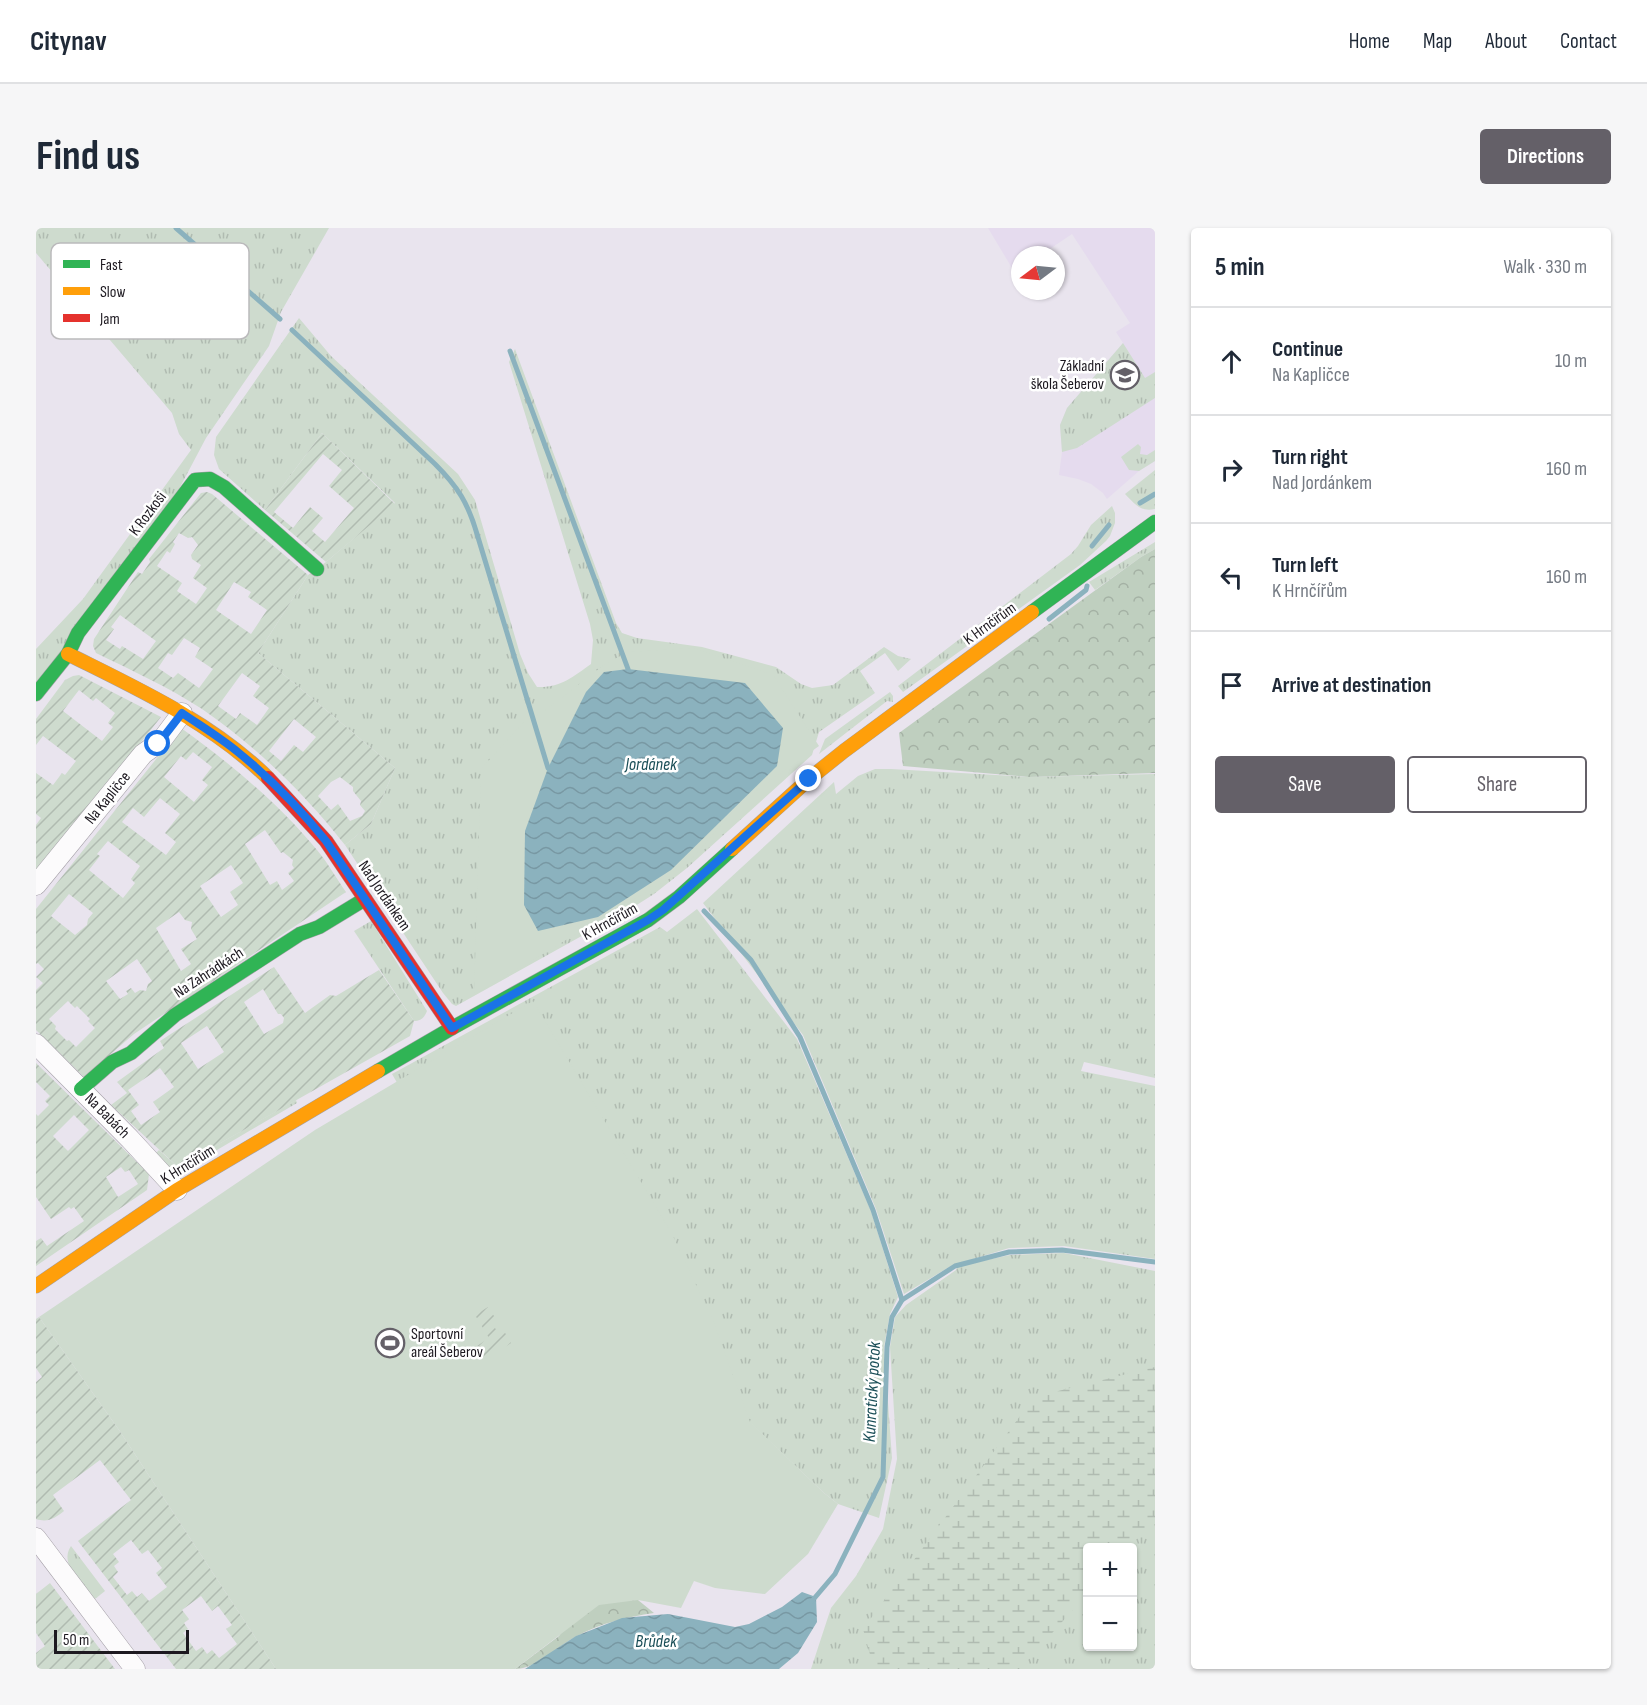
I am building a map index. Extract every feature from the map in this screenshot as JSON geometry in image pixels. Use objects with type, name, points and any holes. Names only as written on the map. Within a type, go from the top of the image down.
[{"type":"street","name":"K Rozkoši","points":[[36,694],[68,654],[78,633],[195,480],[199,478],[210,478],[224,486],[317,568]]},
{"type":"street","name":"K Hrnčířům","points":[[36,1286],[177,1190],[249,1146],[452,1028],[663,910],[809,779],[1155,522]]},
{"type":"street","name":"Nad Jordánkem","points":[[68,654],[157,698],[182,713],[237,752],[266,776],[326,841],[452,1028]]},
{"type":"street","name":"Na Kapličce","points":[[36,885],[143,754],[161,741],[182,713]]},
{"type":"street","name":"Na Zahrádkách","points":[[81,1089],[112,1062],[131,1053],[175,1015],[300,934],[319,927],[365,899]]},
{"type":"street","name":"Na Babách","points":[[36,1044],[177,1190]]},
{"type":"street","points":[[36,1538],[135,1669]]},
{"type":"shaded area","name":"Základní škola Šeberov","points":[[988,228],[1155,228],[1155,461],[1139,471],[1107,499],[1091,484],[1059,475],[1062,452],[1060,425],[1067,408],[1123,343],[1116,332],[1130,323],[1072,234],[1054,246],[1011,246],[1011,266]]},
{"type":"green space","points":[[36,228],[329,228],[281,312],[269,346],[206,438],[178,491],[36,687],[36,649],[83,599],[191,450],[179,434],[172,413],[109,339],[249,339],[249,243],[51,243],[51,271],[36,253]]},
{"type":"green space","points":[[299,318],[331,356],[458,474],[475,500],[520,654],[537,687],[559,684],[591,664],[593,640],[509,362],[515,349],[616,623],[622,633],[637,638],[702,647],[776,667],[801,684],[812,688],[833,685],[884,647],[898,656],[911,659],[898,671],[885,653],[860,671],[875,693],[819,732],[812,755],[687,868],[654,894],[456,1006],[443,993],[345,845],[371,824],[395,768],[258,653],[308,575],[395,503],[322,433],[265,510],[219,469],[214,455],[216,437]]},
{"type":"green space","points":[[1123,343],[1145,378],[1155,372],[1155,398],[1077,448],[1062,452],[1060,425],[1067,408]]},
{"type":"green space","points":[[322,433],[395,504],[326,562],[265,510]],"holes":[[[323,454],[342,470],[329,486],[354,508],[325,542],[312,531],[323,518],[310,507],[293,528],[274,512]]]},
{"type":"green space","points":[[1138,444],[1141,447],[1140,454],[1147,455],[1155,450],[1155,461],[1139,471],[1129,470],[1121,457]]},
{"type":"green space","points":[[1155,470],[1155,509],[1150,510],[1135,504],[1125,494]]},
{"type":"green space","points":[[201,493],[212,494],[308,575],[258,653],[395,768],[371,824],[345,845],[296,789],[242,739],[189,701],[96,653],[93,646],[94,639],[138,572],[142,574],[150,562],[149,559]],"holes":[[[179,533],[188,538],[192,537],[198,545],[191,555],[192,559],[201,565],[193,578],[207,588],[196,604],[177,591],[182,583],[157,566],[167,551],[170,553],[175,544],[173,542]],[[234,582],[251,592],[248,597],[267,610],[251,634],[216,610]],[[120,615],[156,641],[143,659],[122,646],[120,649],[106,640],[114,629],[111,627]],[[184,638],[200,648],[195,657],[213,669],[199,688],[178,673],[173,678],[158,668],[168,653],[172,655]],[[242,673],[260,686],[253,696],[269,708],[257,725],[240,713],[236,719],[218,706]],[[294,719],[316,737],[303,752],[294,745],[281,761],[269,751]],[[340,777],[353,787],[365,811],[362,816],[350,821],[338,804],[331,810],[318,796],[331,782]]]},
{"type":"green space","points":[[1112,506],[1115,523],[1110,536],[1080,565],[903,692],[898,686],[1071,554],[1091,525]]},
{"type":"green space","points":[[1155,542],[1155,549],[1095,590],[1089,582]]},
{"type":"green space","points":[[1155,549],[1155,773],[1029,777],[903,766],[899,733]]},
{"type":"green space","name":"Jordánek","points":[[692,648],[773,675],[819,746],[742,801],[681,871],[474,995],[481,769],[524,722],[543,712],[605,664],[628,652]]},
{"type":"green space","points":[[79,675],[161,717],[36,874],[36,825],[41,818],[36,814],[36,773],[53,785],[62,773],[65,775],[76,761],[43,736],[36,745],[36,719],[65,680]],"holes":[[[79,690],[93,701],[96,698],[115,713],[108,723],[113,727],[102,741],[63,711]]]},
{"type":"green space","points":[[890,692],[893,702],[887,701],[819,754],[825,739]]},
{"type":"green space","points":[[181,728],[270,800],[321,855],[346,892],[134,1034],[84,1077],[36,1030],[36,990],[43,983],[36,977],[44,969],[38,963],[36,964],[36,909]],"holes":[[[193,752],[212,767],[202,780],[208,785],[194,802],[164,777],[181,756],[186,760]],[[160,798],[180,814],[165,833],[176,842],[166,855],[122,822],[133,808],[144,817]],[[265,830],[281,853],[283,852],[293,860],[294,868],[288,873],[294,881],[282,890],[277,881],[270,885],[245,844]],[[108,841],[140,866],[131,879],[135,883],[123,898],[89,870],[100,856],[97,854]],[[231,865],[243,883],[230,892],[238,905],[221,917],[200,886]],[[69,894],[93,913],[87,925],[75,935],[51,916]],[[179,912],[185,920],[192,922],[191,929],[197,939],[181,949],[191,964],[181,971],[156,928]],[[137,959],[152,981],[148,984],[146,991],[140,990],[135,993],[131,988],[126,991],[128,994],[120,999],[106,981]],[[68,1001],[75,1008],[77,1006],[90,1019],[88,1021],[95,1028],[76,1047],[55,1029],[56,1026],[49,1019]]]},
{"type":"green space","points":[[875,769],[1029,777],[1155,774],[1155,1078],[1084,1062],[1081,1071],[1155,1086],[1155,1259],[1064,1246],[1009,1248],[951,1266],[904,1294],[876,1209],[803,1035],[703,903],[834,782],[836,794],[858,776]]},
{"type":"green space","points":[[697,909],[797,1039],[871,1211],[898,1297],[890,1314],[884,1347],[892,1458],[879,1518],[838,1504],[824,1493],[403,1093],[392,1074],[660,927],[667,932]]},
{"type":"green space","points":[[371,921],[427,1011],[420,1020],[414,1021],[354,931]]},
{"type":"green space","points":[[274,967],[305,1013],[330,995],[336,996],[379,970],[414,1021],[410,1036],[178,1167],[111,1105],[127,1093],[117,1082],[164,1048],[160,1041]],"holes":[[[263,989],[278,1014],[284,1018],[283,1023],[264,1034],[244,1002]],[[207,1026],[224,1052],[198,1069],[181,1043]],[[160,1068],[174,1087],[153,1102],[160,1112],[141,1125],[131,1111],[139,1105],[128,1090]]]},
{"type":"green space","name":"Sportovní areál Šeberov","points":[[533,1001],[672,1234],[714,1323],[750,1422],[838,1504],[808,1554],[765,1594],[715,1588],[694,1581],[681,1608],[638,1600],[599,1605],[515,1669],[276,1669],[119,1430],[39,1317],[315,1130]]},
{"type":"green space","points":[[36,1063],[149,1174],[147,1190],[36,1266],[36,1241],[41,1238],[47,1246],[84,1221],[74,1207],[71,1209],[69,1207],[51,1219],[36,1197],[36,1114],[38,1116],[49,1105],[45,1101],[50,1096],[36,1082]],"holes":[[[74,1115],[89,1130],[68,1151],[53,1136]],[[121,1167],[125,1172],[129,1170],[138,1184],[118,1197],[106,1177]]]},
{"type":"green space","points":[[296,1100],[297,1103],[178,1173],[172,1174],[154,1155],[159,1150],[178,1167]]},
{"type":"green space","points":[[1064,1253],[1155,1271],[1155,1669],[811,1669],[831,1608],[856,1576],[883,1529],[897,1459],[890,1347],[895,1317],[906,1305],[956,1270],[958,1266],[1010,1255]]},
{"type":"green space","points":[[488,1307],[496,1319],[491,1322],[499,1334],[504,1331],[511,1343],[482,1362],[474,1348],[489,1338],[475,1315]]},
{"type":"green space","points":[[39,1317],[119,1430],[276,1669],[176,1669],[78,1541],[131,1500],[100,1460],[53,1495],[64,1511],[51,1519],[36,1519],[36,1382],[42,1377],[36,1368],[36,1319]],"holes":[[[131,1540],[142,1554],[148,1550],[162,1568],[156,1573],[167,1587],[149,1601],[142,1593],[137,1597],[132,1591],[127,1595],[113,1577],[118,1572],[114,1566],[119,1562],[113,1554]],[[201,1596],[212,1611],[218,1606],[232,1625],[226,1629],[237,1644],[219,1658],[212,1650],[207,1654],[202,1647],[196,1651],[183,1633],[188,1629],[184,1623],[189,1619],[182,1610]]]},
{"type":"green space","points":[[1155,1367],[1155,1518],[1133,1543],[1083,1543],[1083,1598],[1020,1669],[874,1669],[863,1629],[1034,1397]]},
{"type":"green space","points":[[71,1546],[105,1591],[95,1599],[70,1567],[68,1553]]},
{"type":"green space","points":[[50,1583],[115,1669],[36,1669],[36,1653],[45,1646],[36,1633],[36,1594]]},
{"type":"green space","points":[[590,1592],[638,1600],[654,1613],[595,1627],[569,1640],[539,1661],[515,1669],[559,1636]]},
{"type":"water","name":"Jordánek","points":[[628,669],[745,683],[783,728],[777,766],[671,870],[598,917],[538,931],[524,905],[525,831],[548,768],[586,692],[604,672]]},
{"type":"water","name":"Brůdek","points":[[802,1592],[816,1597],[817,1622],[798,1653],[779,1669],[525,1669],[576,1636],[622,1618],[668,1614],[735,1627],[749,1624],[782,1607]]},
{"type":"waterway","points":[[176,228],[193,243]]},
{"type":"waterway","points":[[249,292],[280,319]]},
{"type":"waterway","points":[[292,330],[435,464],[450,480],[466,504],[474,523],[548,768]]},
{"type":"waterway","points":[[510,351],[628,669]]},
{"type":"waterway","points":[[1140,503],[1155,494]]},
{"type":"waterway","points":[[1092,546],[1109,525]]},
{"type":"waterway","points":[[1049,619],[1086,590],[1087,586]]},
{"type":"waterway","points":[[704,911],[751,960],[800,1037],[873,1210],[902,1300]]},
{"type":"waterway","name":"Kunratický potok","points":[[812,1601],[835,1574],[883,1477],[887,1347],[892,1317],[902,1300],[955,1266],[1009,1252],[1062,1250],[1155,1262]]},
{"type":"traffic: fast","points":[[36,694],[68,654],[78,633],[195,480],[210,479],[224,487],[317,569]]},
{"type":"traffic: fast","points":[[1032,612],[1155,522]]},
{"type":"traffic: fast","points":[[378,1071],[648,920],[679,897],[732,849]]},
{"type":"traffic: fast","points":[[81,1089],[112,1062],[131,1053],[175,1015],[300,934],[319,927],[365,899]]},
{"type":"traffic: slow","points":[[732,849],[809,779],[844,751],[1032,612]]},
{"type":"traffic: slow","points":[[68,654],[198,723],[246,758],[268,778]]},
{"type":"traffic: slow","points":[[36,1286],[177,1190],[378,1071]]},
{"type":"traffic: jam","points":[[268,778],[326,841],[452,1028]]},
{"type":"place","name":"Základní škola Šeberov","points":[[1125,375]]},
{"type":"place","name":"Sportovní areál Šeberov","points":[[390,1343]]},
{"type":"route","points":[[158,744],[182,713],[237,752],[266,776],[326,841],[452,1028],[663,910],[809,779]]}]
